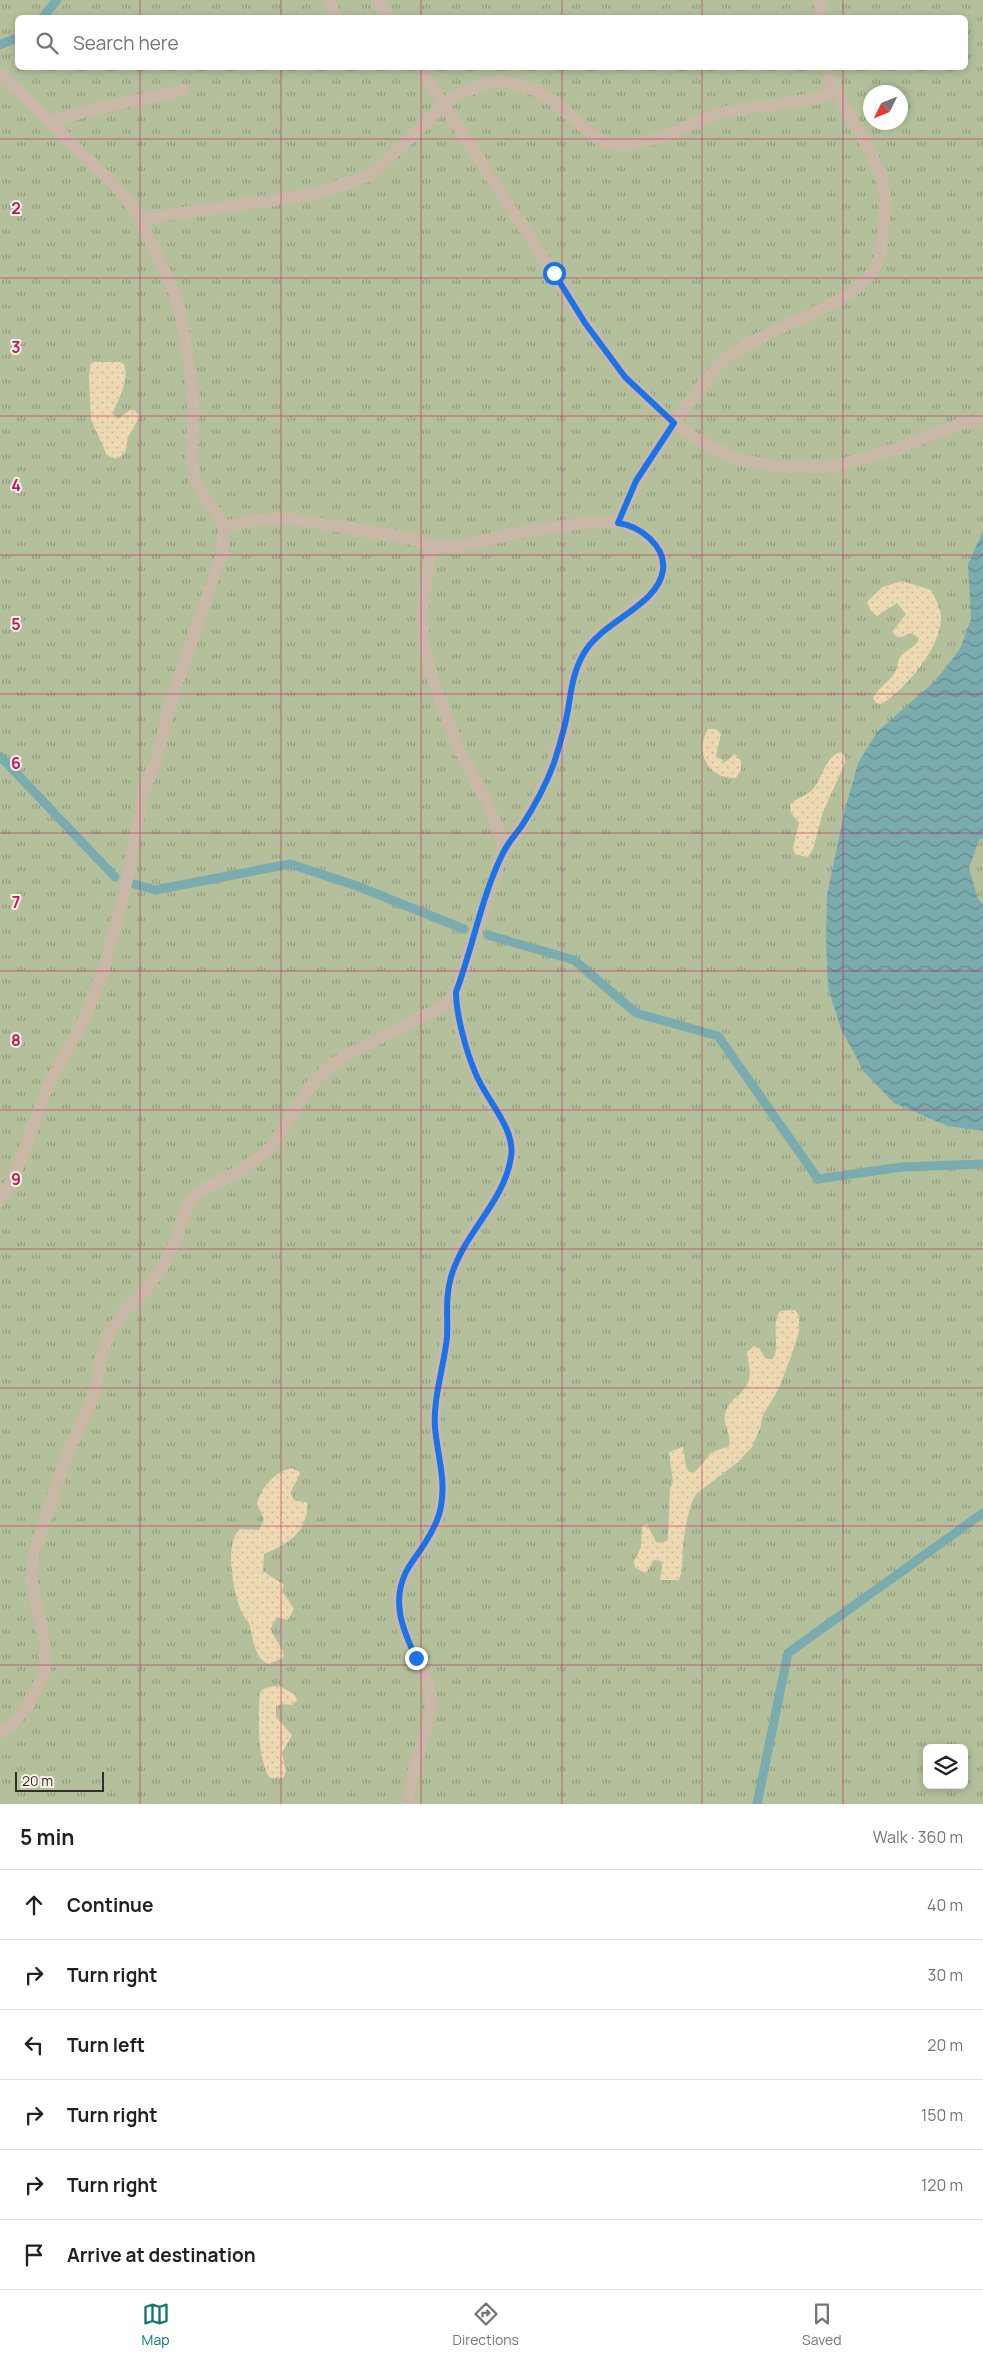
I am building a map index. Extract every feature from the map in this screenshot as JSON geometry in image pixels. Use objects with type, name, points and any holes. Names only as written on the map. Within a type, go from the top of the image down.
[{"type":"lane","points":[[329,0],[335,15]]},
{"type":"lane","points":[[377,0],[386,15]]},
{"type":"lane","points":[[819,15],[821,0]]},
{"type":"lane","points":[[421,70],[585,323],[625,377],[674,423],[699,441],[738,459],[777,467],[833,467],[898,448],[960,424],[983,421]]},
{"type":"lane","points":[[618,523],[636,481],[674,423],[705,382],[734,352],[767,332],[831,304],[848,294],[870,276],[878,262],[885,208],[883,186],[866,143],[834,86],[828,70]]},
{"type":"lane","points":[[0,74],[51,121],[114,184],[140,219],[173,289],[181,316],[193,392],[191,441],[195,482],[224,523],[223,551],[173,694],[155,765],[144,789],[124,894],[104,968],[84,1020],[49,1083],[21,1160],[0,1201]]},
{"type":"lane","points":[[140,219],[314,194],[371,175],[404,146],[454,96],[487,83],[502,81],[520,84],[536,90],[552,100],[596,138],[611,144],[628,146],[663,137],[718,113],[814,99],[825,94],[834,86]]},
{"type":"lane","points":[[51,121],[99,108],[183,90]]},
{"type":"lane","points":[[223,527],[255,520],[292,519],[409,538],[432,545],[453,547],[470,545],[532,530],[592,522],[618,523],[637,530],[651,540],[659,549],[663,557],[660,581],[654,592],[604,630],[584,653],[572,684],[564,730],[548,777],[521,827],[501,856]]},
{"type":"lane","points":[[408,1804],[413,1772],[430,1715],[431,1700],[426,1677],[401,1620],[398,1601],[406,1573],[434,1526],[441,1509],[443,1472],[435,1427],[435,1406],[447,1338],[447,1297],[450,1277],[471,1234],[508,1172],[512,1156],[512,1140],[474,1071],[456,1009],[456,992],[501,856],[502,842],[496,825],[458,745],[429,667],[422,608],[432,545]]},
{"type":"lane","points":[[0,1733],[16,1720],[31,1701],[45,1672],[44,1644],[31,1580],[34,1553],[68,1452],[94,1396],[105,1344],[117,1320],[150,1286],[164,1264],[172,1249],[188,1204],[203,1190],[240,1171],[271,1147],[312,1084],[329,1067],[350,1053],[432,1012],[445,1004],[456,992]]},
{"type":"green space","points":[[0,0],[983,0],[983,1804],[0,1804]]},
{"type":"sand","points":[[91,362],[120,362],[124,364],[124,383],[113,413],[118,419],[130,410],[134,410],[140,416],[128,437],[125,453],[117,459],[107,455],[91,420],[89,377]]},
{"type":"sand","points":[[902,581],[931,590],[941,616],[940,628],[936,640],[921,666],[891,697],[882,704],[876,703],[873,698],[894,674],[900,658],[919,640],[910,633],[897,637],[892,632],[906,614],[897,603],[877,616],[871,611],[867,602],[882,587]]},
{"type":"sand","points":[[708,729],[716,729],[721,734],[716,756],[725,762],[735,754],[741,761],[741,770],[736,778],[718,774],[706,762],[703,755],[703,746]]},
{"type":"sand","points":[[841,752],[845,756],[845,763],[823,812],[813,849],[808,857],[795,854],[793,848],[799,823],[791,813],[790,805],[813,789],[831,758]]},
{"type":"sand","points":[[795,1310],[799,1316],[799,1331],[793,1351],[779,1388],[762,1417],[761,1426],[752,1447],[738,1462],[696,1494],[693,1500],[685,1528],[682,1568],[679,1580],[660,1580],[661,1561],[654,1560],[646,1573],[635,1568],[634,1561],[641,1547],[642,1526],[647,1524],[656,1542],[661,1543],[668,1540],[670,1489],[673,1482],[669,1452],[683,1447],[686,1467],[689,1472],[695,1472],[712,1452],[729,1446],[730,1441],[725,1415],[728,1406],[745,1388],[750,1376],[747,1352],[754,1346],[759,1348],[766,1359],[773,1359],[776,1347],[777,1317],[780,1311]]},
{"type":"sand","points":[[291,1468],[300,1472],[291,1494],[292,1497],[295,1501],[307,1502],[307,1512],[301,1529],[289,1541],[264,1554],[263,1571],[284,1585],[282,1591],[294,1609],[288,1620],[277,1617],[270,1629],[284,1653],[283,1658],[269,1664],[257,1653],[249,1623],[243,1615],[236,1596],[232,1571],[232,1546],[235,1536],[240,1529],[259,1530],[264,1519],[257,1504],[262,1492],[274,1477]]},
{"type":"sand","points":[[279,1686],[294,1694],[297,1700],[292,1705],[283,1704],[276,1706],[276,1717],[292,1735],[282,1753],[286,1772],[283,1778],[270,1778],[261,1749],[259,1724],[260,1692],[267,1687]]},
{"type":"water","points":[[983,531],[983,838],[979,840],[969,868],[978,899],[983,904],[983,1131],[948,1126],[894,1103],[864,1072],[841,1029],[828,988],[826,940],[827,895],[844,813],[858,763],[877,732],[935,681],[960,649],[971,619],[968,564]]},
{"type":"waterway","points":[[44,15],[57,0]]},
{"type":"waterway","points":[[0,45],[15,38]]},
{"type":"waterway","points":[[0,756],[115,877]]},
{"type":"waterway","points":[[134,884],[155,890],[290,864],[357,886],[464,929]]},
{"type":"waterway","points":[[488,935],[574,960],[636,1013],[718,1036],[818,1179],[902,1167],[983,1164]]},
{"type":"waterway","points":[[757,1804],[788,1653],[983,1513]]},
{"type":"route","points":[[416,1658],[401,1620],[398,1601],[406,1573],[434,1526],[441,1509],[443,1472],[435,1427],[435,1406],[447,1338],[446,1316],[450,1277],[471,1234],[508,1172],[512,1156],[512,1140],[506,1126],[495,1111],[474,1071],[456,1009],[456,992],[501,856],[510,840],[521,827],[540,795],[548,777],[564,730],[572,684],[584,653],[604,630],[654,592],[663,570],[663,557],[651,540],[637,530],[618,523],[636,481],[664,435],[674,423],[625,377],[585,323],[554,273]]}]
